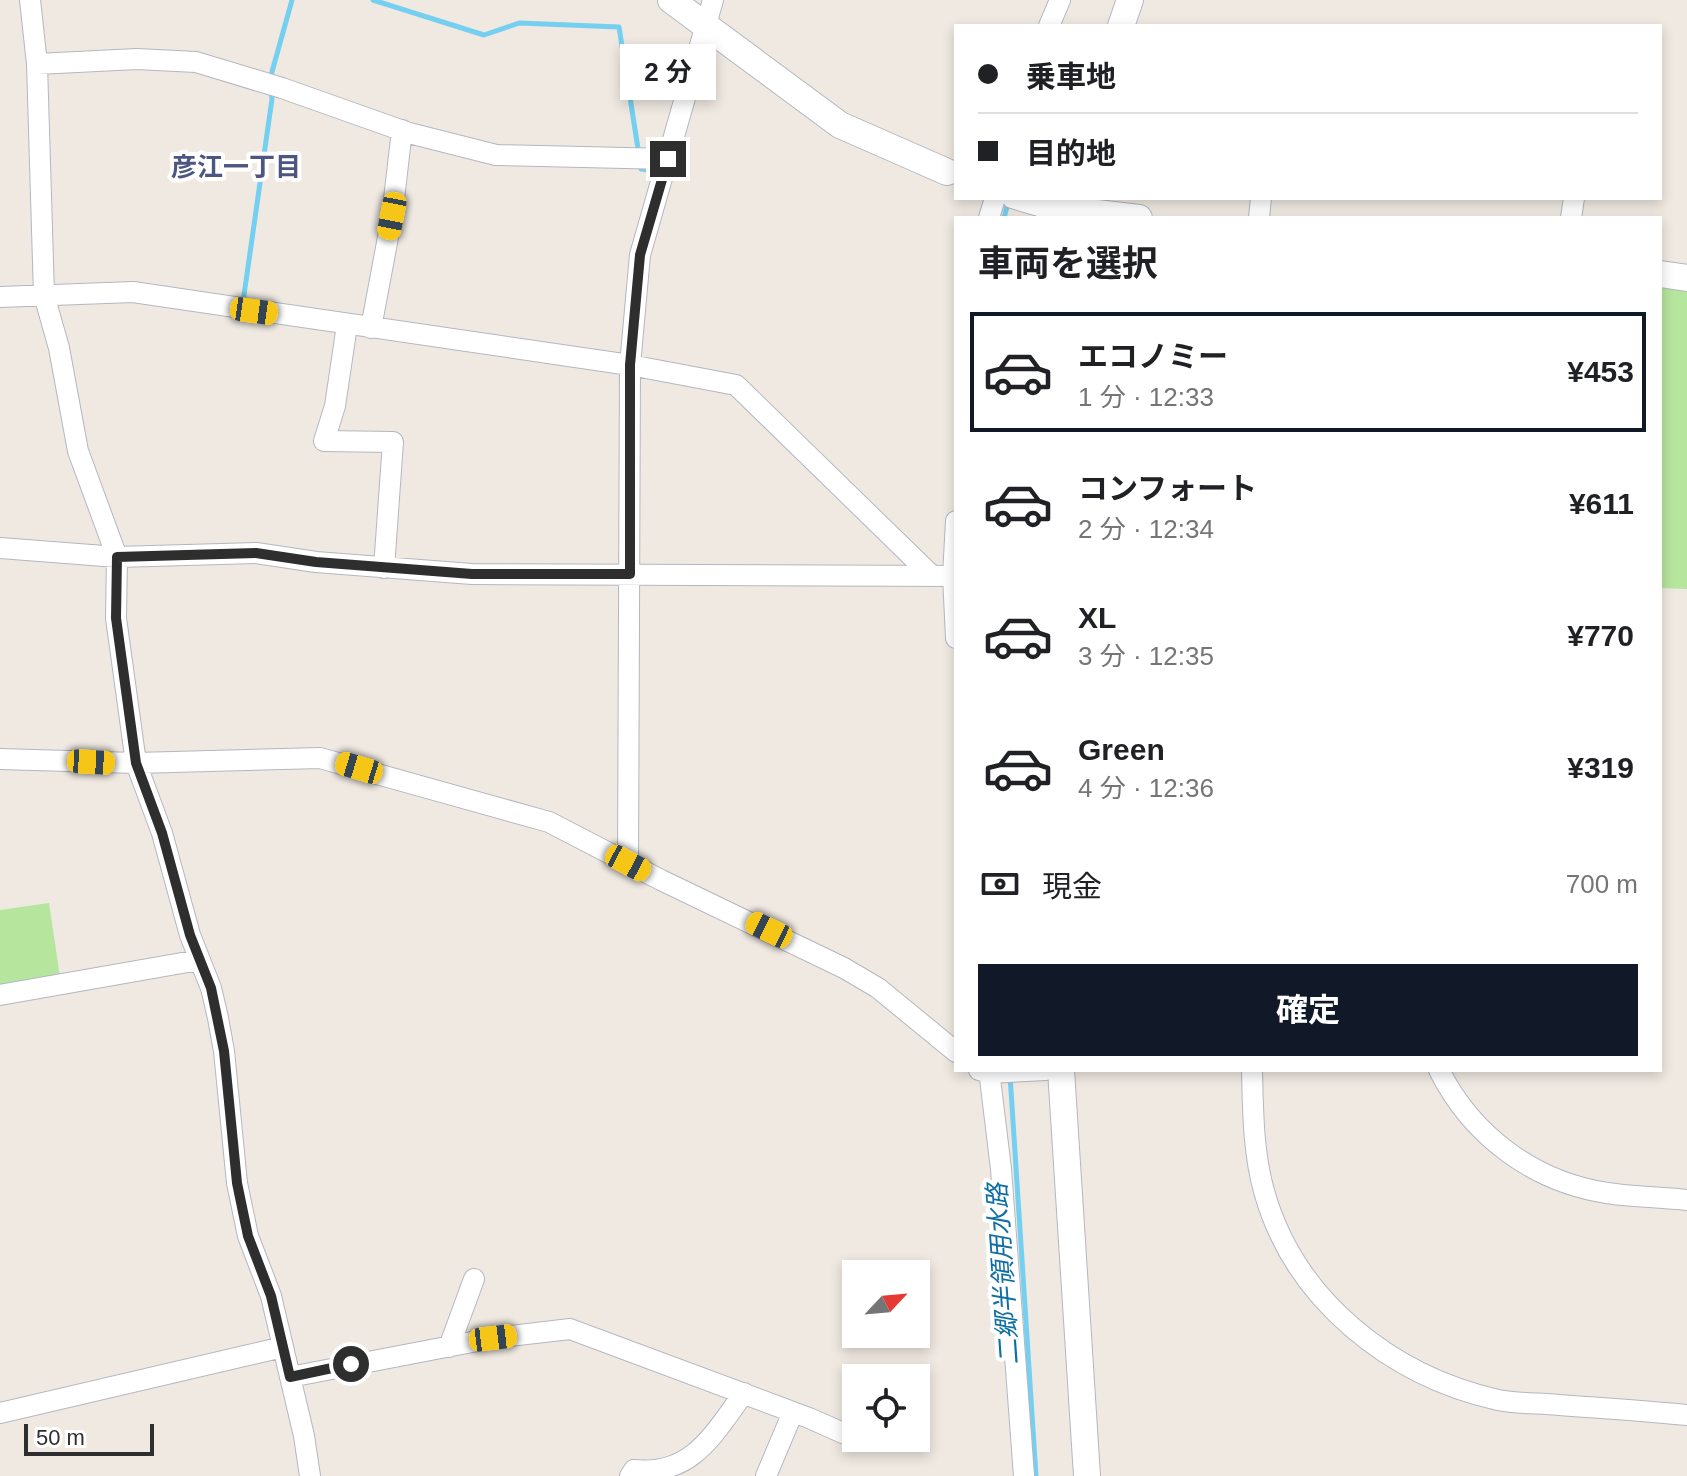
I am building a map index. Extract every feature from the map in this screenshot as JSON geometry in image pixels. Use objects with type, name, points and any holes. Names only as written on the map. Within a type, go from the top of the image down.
[{"type":"street","points":[[30,0],[37,64],[44,295],[59,348],[78,451],[117,557],[116,618],[136,763],[162,833],[190,935],[211,988],[224,1051],[237,1183],[248,1236],[271,1296],[310,1476]]},
{"type":"street","points":[[671,0],[840,125],[952,174]]},
{"type":"street","points":[[628,863],[630,365],[640,255],[713,0]]},
{"type":"street","points":[[1050,24],[1060,0]]},
{"type":"street","points":[[1122,24],[1130,0]]},
{"type":"street","points":[[37,64],[137,59],[196,62],[402,130],[496,155],[668,159]]},
{"type":"street","points":[[371,328],[392,216],[402,130]]},
{"type":"street","points":[[1019,200],[1124,216]]},
{"type":"street","points":[[1662,274],[1687,278]]},
{"type":"street","points":[[0,297],[133,292],[630,365],[736,385],[931,575]]},
{"type":"street","points":[[347,325],[335,406],[324,441],[393,442],[384,568]]},
{"type":"street","points":[[0,548],[117,557],[256,553],[316,562],[472,574],[954,576]]},
{"type":"street","points":[[0,759],[136,763],[320,758],[549,822],[844,968],[897,1002],[954,1050]]},
{"type":"street","points":[[0,995],[199,960]]},
{"type":"street","points":[[986,1072],[1001,1169],[1024,1476]]},
{"type":"street","points":[[1061,1072],[1087,1476]]},
{"type":"street","points":[[1252,1072],[1255,1141],[1263,1190],[1274,1222],[1309,1284],[1349,1325],[1393,1359],[1447,1386],[1501,1400],[1687,1415]]},
{"type":"street","points":[[1440,1072],[1467,1114],[1508,1155],[1542,1173],[1605,1193],[1687,1200]]},
{"type":"street","points":[[449,1347],[474,1279]]},
{"type":"street","points":[[290,1377],[493,1338],[570,1329],[842,1433]]},
{"type":"street","points":[[0,1413],[283,1347]]},
{"type":"street","points":[[630,1476],[634,1470],[656,1471],[685,1464],[701,1452],[744,1393]]},
{"type":"street","points":[[766,1476],[793,1412]]},
{"type":"green space","points":[[1662,284],[1687,287],[1687,589],[1662,588]]},
{"type":"green space","points":[[49,903],[60,977],[0,986],[0,910]]},
{"type":"waterway","points":[[270,79],[292,0]]},
{"type":"waterway","points":[[373,0],[484,35],[519,23],[619,27],[639,155]]},
{"type":"waterway","points":[[243,302],[271,89]]},
{"type":"waterway","points":[[640,164],[641,169],[657,171]]},
{"type":"waterway","name":"二郷半領用水路","points":[[1005,216],[1008,203]]},
{"type":"waterway","name":"二郷半領用水路","points":[[1010,1075],[1036,1476]]},
{"type":"district","name":"彦江一丁目","points":[[236,167]]},
{"type":"route","points":[[351,1364],[290,1377],[271,1296],[248,1236],[237,1183],[224,1051],[211,988],[190,935],[176,877],[136,763],[116,618],[117,557],[256,553],[316,562],[472,574],[630,574],[630,365],[640,255],[668,159]]}]
